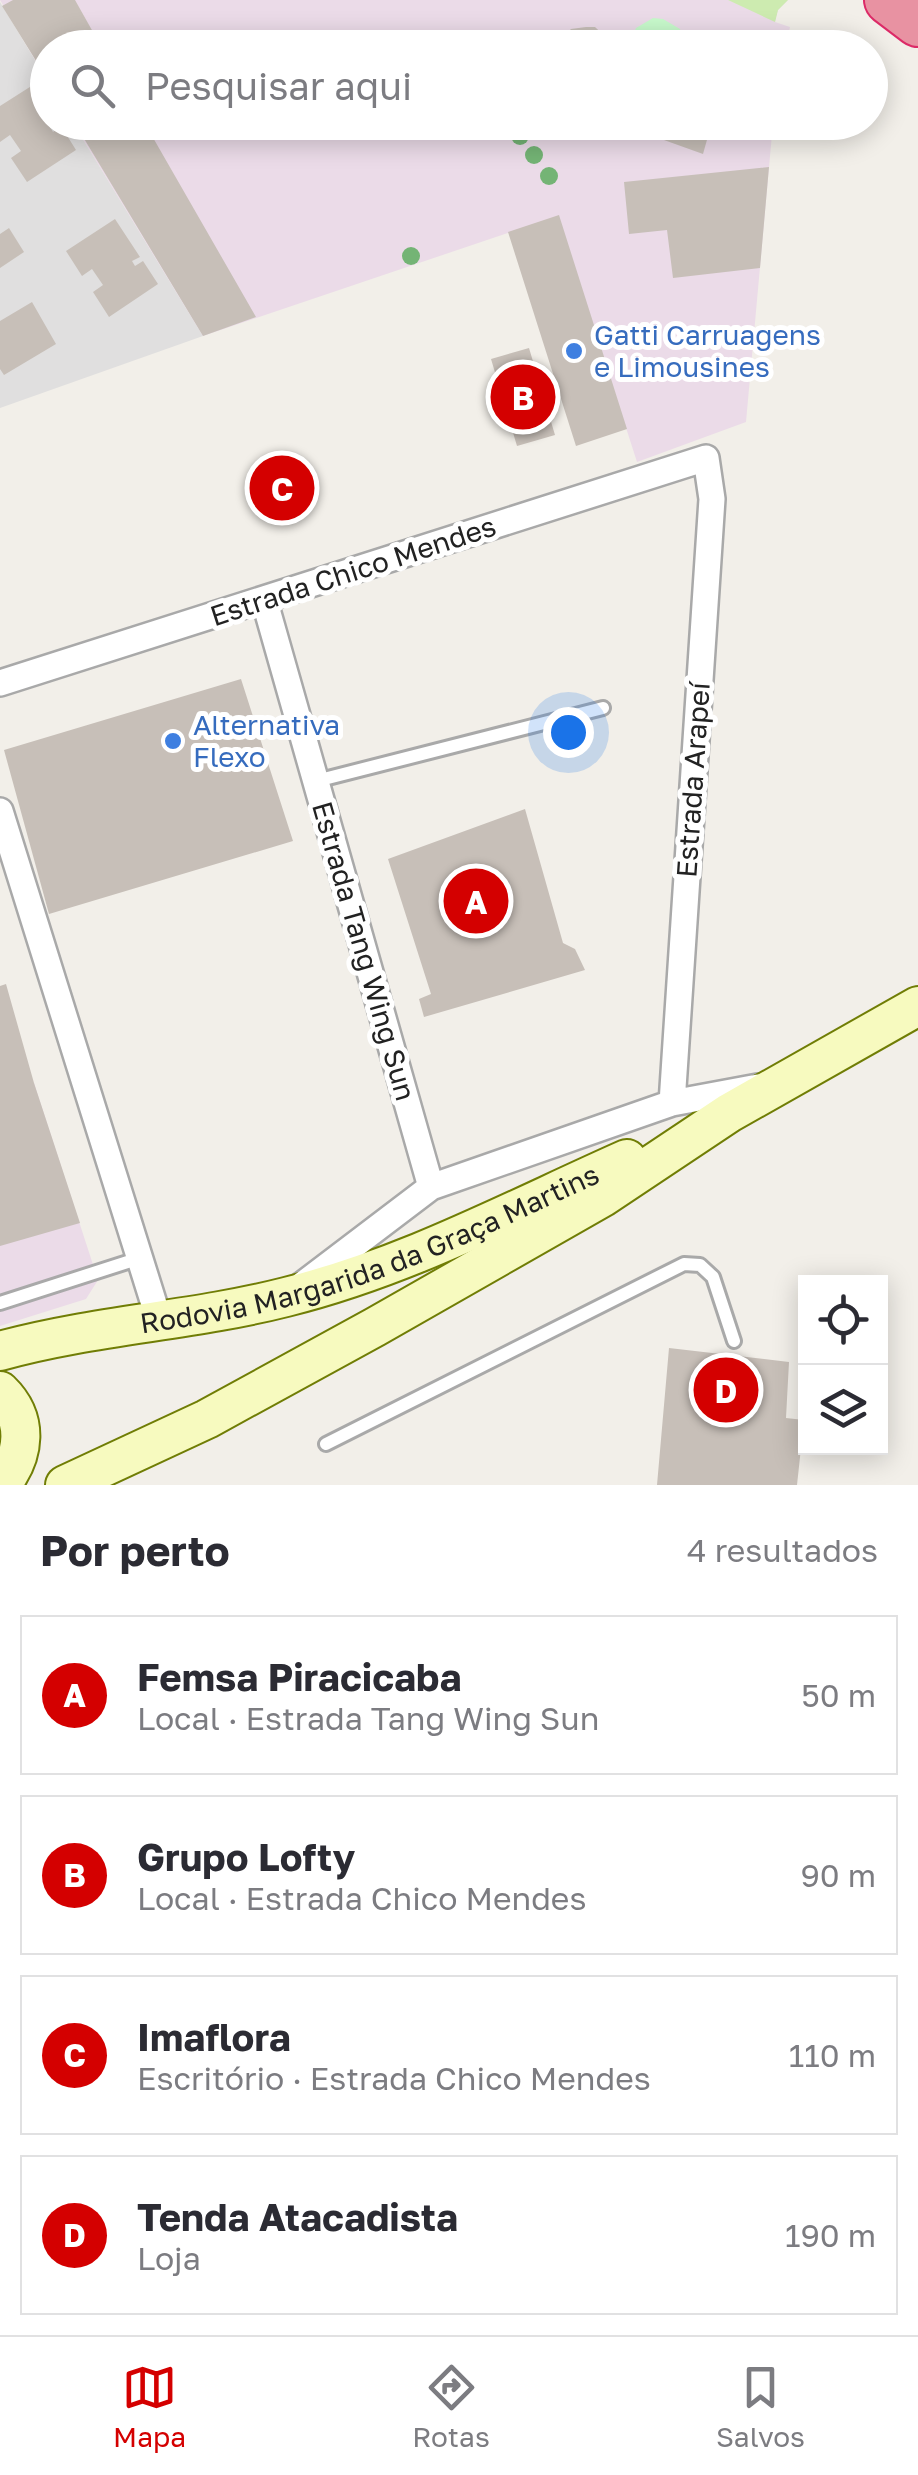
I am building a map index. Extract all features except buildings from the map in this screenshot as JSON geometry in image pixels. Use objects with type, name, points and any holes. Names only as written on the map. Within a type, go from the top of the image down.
[{"type":"highway","points":[[889,0],[918,22]]},
{"type":"main road","name":"Rodovia Margarida da Graça Martins","points":[[78,1482],[207,1418],[603,1198],[729,1113],[918,1006]]},
{"type":"main road","name":"Rodovia Margarida da Graça Martins","points":[[0,1350],[286,1297],[359,1277],[426,1252],[729,1113]]},
{"type":"main road","points":[[0,1391],[18,1415],[22,1434],[20,1454],[1,1485]]},
{"type":"street","name":"Estrada Chico Mendes","points":[[0,684],[706,458]]},
{"type":"street","name":"Estrada Arapeí","points":[[672,1104],[712,500],[706,458]]},
{"type":"street","name":"Estrada Tang Wing Sun","points":[[264,600],[431,1187]]},
{"type":"street","points":[[0,812],[159,1320]]},
{"type":"street","points":[[286,1297],[431,1187],[672,1104],[784,1082]]},
{"type":"lane","points":[[316,781],[604,708]]},
{"type":"lane","points":[[0,1303],[140,1258]]},
{"type":"lane","points":[[326,1444],[684,1264],[700,1265],[712,1277],[734,1341]]},
{"type":"shaded area","points":[[0,0],[788,0],[778,10],[775,22],[790,27],[30,30],[30,51]]},
{"type":"shaded area","points":[[0,2],[30,52],[30,140],[83,140],[203,336],[0,408]]},
{"type":"shaded area","points":[[83,140],[771,140],[746,422],[637,462],[558,216],[203,336]]},
{"type":"shaded area","points":[[34,1083],[98,1280],[86,1299],[0,1326],[0,1093]]},
{"type":"green space","points":[[728,0],[788,0],[778,10],[775,22]]},
{"type":"green space","points":[[653,18],[663,19],[680,30],[635,30]]},
{"type":"place","name":"Gatti Carruagens e Limousines","points":[[574,351]]},
{"type":"place","name":"Grupo Lofty","points":[[523,397]]},
{"type":"place","name":"Imaflora","points":[[282,488]]},
{"type":"place","name":"Alternativa Flexo","points":[[173,741]]},
{"type":"place","name":"Femsa Piracicaba","points":[[476,901]]},
{"type":"place","name":"Tenda Atacadista","points":[[726,1390]]}]
